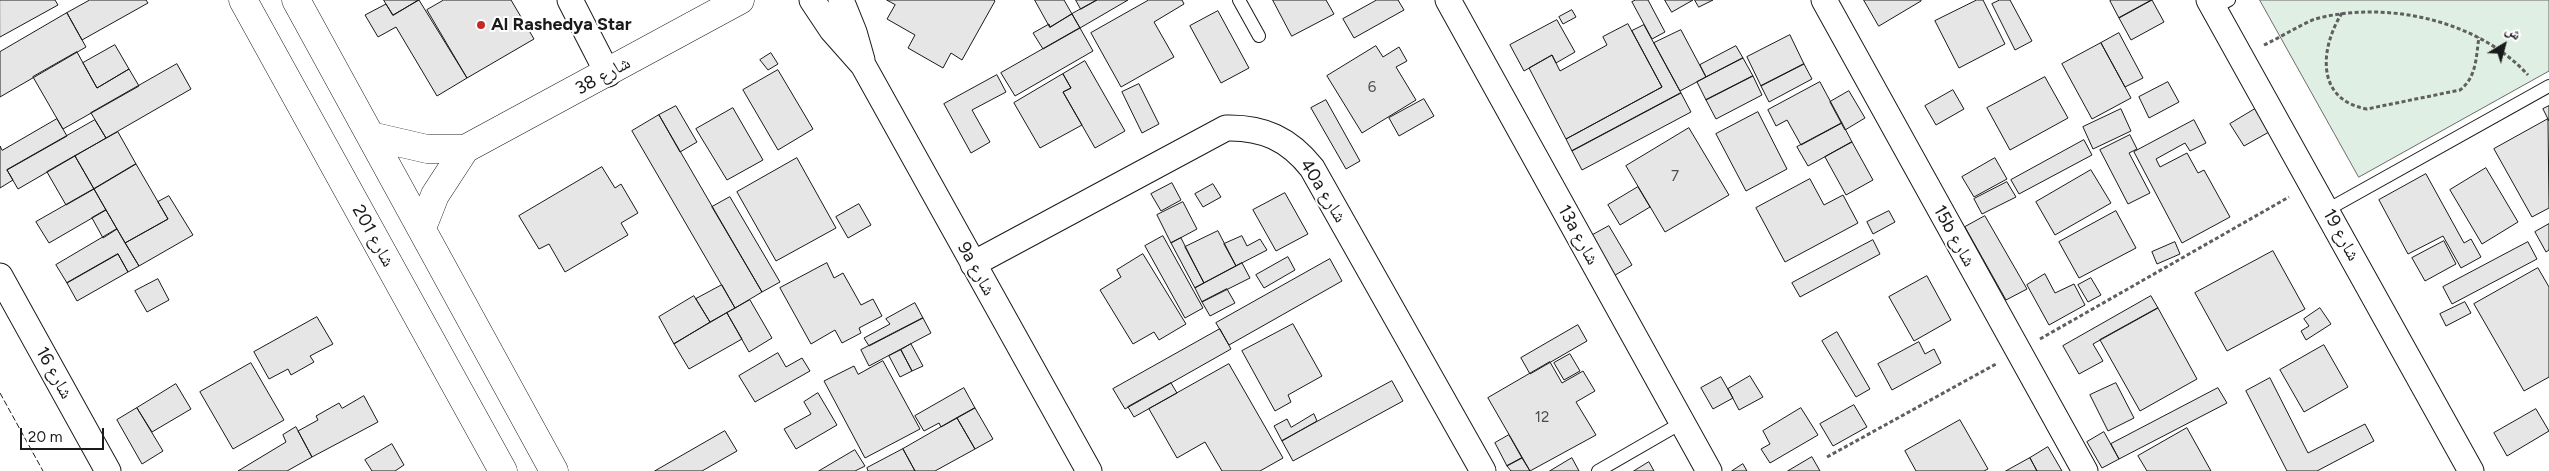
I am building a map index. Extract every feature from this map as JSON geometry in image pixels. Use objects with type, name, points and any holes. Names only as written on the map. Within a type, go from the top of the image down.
[{"type":"street","name":"شارع 201","points":[[243,0],[503,471]]},
{"type":"street","points":[[296,0],[554,471]]},
{"type":"street","points":[[570,0],[616,69]]},
{"type":"street","points":[[584,0],[616,69]]},
{"type":"street","name":"شارع 38","points":[[371,136],[427,149],[465,149],[616,69],[740,0]]},
{"type":"street","name":"9a شارع","points":[[812,0],[832,30],[864,65]]},
{"type":"street","name":"9a شارع","points":[[841,0],[854,32],[864,65],[1089,471]]},
{"type":"street","name":"15b شارع","points":[[1824,0],[2085,471]]},
{"type":"street","name":"13a شارع","points":[[1449,1],[1709,471]]},
{"type":"street","name":"شارع 19","points":[[2217,3],[2241,57],[2471,471]]},
{"type":"street","name":"40a شارع","points":[[973,264],[1226,128],[1260,130],[1276,136],[1290,144],[1312,168],[1483,471]]},
{"type":"street","name":"شارع 38","points":[[422,228],[435,195],[465,149]]},
{"type":"street","name":"شارع 16","points":[[0,276],[108,471]]},
{"type":"lane","points":[[1239,0],[1259,36]]},
{"type":"lane","points":[[2327,210],[2544,89]]},
{"type":"lane","points":[[1598,471],[1682,422]]},
{"type":"path","points":[[2241,57],[2315,19],[2343,12],[2371,9],[2399,10],[2448,23],[2479,37],[2515,61],[2544,89]]},
{"type":"path","points":[[2343,12],[2330,36],[2327,50],[2327,72],[2331,87],[2337,95],[2345,102],[2361,108],[2388,106],[2460,90],[2470,80],[2473,72],[2479,37]]},
{"type":"path","points":[[1827,457],[2311,185]]},
{"type":"green space","points":[[2260,0],[2549,0],[2549,71],[2359,177]]},
{"type":"building","points":[[0,0],[55,0],[58,5],[0,37]]},
{"type":"building","points":[[90,0],[146,0],[148,3],[82,40],[67,13]]},
{"type":"building","points":[[384,0],[419,0],[393,15]]},
{"type":"building","points":[[419,0],[467,78],[437,96],[396,27],[378,37],[365,15],[386,4],[393,15]]},
{"type":"building","name":"Al Rashedya Star","points":[[444,0],[511,0],[534,39],[467,78],[427,10]]},
{"type":"building","points":[[887,0],[995,1],[962,60],[951,53],[943,68],[908,48],[915,35],[887,19],[895,5]]},
{"type":"building","points":[[1035,0],[1064,0],[1072,14],[1050,27]]},
{"type":"building","points":[[1076,0],[1097,0],[1081,9]]},
{"type":"building","points":[[1097,0],[1128,0],[1080,28],[1072,14]]},
{"type":"building","points":[[1149,0],[1182,0],[1184,4],[1154,22],[1174,57],[1121,87],[1091,33]]},
{"type":"building","points":[[1273,0],[1326,0],[1334,14],[1292,36]]},
{"type":"building","points":[[1377,0],[1398,0],[1404,10],[1354,38],[1343,19]]},
{"type":"building","points":[[1648,0],[1665,32],[1652,39],[1632,2]]},
{"type":"building","points":[[1665,0],[1693,0],[1672,12]]},
{"type":"building","points":[[1695,0],[1713,0],[1699,7]]},
{"type":"building","points":[[1864,0],[1921,0],[1921,1],[1879,26]]},
{"type":"building","points":[[1977,0],[1983,0],[2005,44],[1959,68],[1935,21]]},
{"type":"building","points":[[2000,0],[2010,0],[2032,41],[2015,50],[1992,4]]},
{"type":"building","points":[[2152,0],[2119,18],[2110,1]]},
{"type":"building","points":[[2152,0],[2164,22],[2131,40],[2119,18]]},
{"type":"building","points":[[1572,10],[1576,17],[1563,24],[1559,17]]},
{"type":"building","points":[[1218,11],[1249,68],[1221,83],[1190,26]]},
{"type":"building","points":[[67,13],[86,47],[0,97],[0,52]]},
{"type":"building","points":[[1072,14],[1080,28],[1043,49],[1033,33],[1049,24],[1050,27]]},
{"type":"building","points":[[1557,20],[1575,52],[1556,63],[1552,55],[1524,71],[1510,45]]},
{"type":"building","points":[[1628,24],[1662,87],[1566,139],[1529,68],[1552,55],[1560,71],[1607,45],[1603,37]]},
{"type":"building","points":[[1644,25],[1681,93],[1572,151],[1566,139],[1662,87],[1632,31]]},
{"type":"building","points":[[1080,28],[1093,51],[1015,96],[1001,73]]},
{"type":"building","points":[[1681,30],[1706,77],[1680,91],[1654,43]]},
{"type":"building","points":[[2119,33],[2143,78],[2125,87],[2101,43]]},
{"type":"building","points":[[1790,35],[1804,64],[1761,86],[1747,57]]},
{"type":"building","points":[[2101,43],[2131,98],[2092,119],[2062,64]]},
{"type":"building","points":[[115,45],[129,69],[97,88],[83,63]]},
{"type":"building","points":[[1376,46],[1383,57],[1399,47],[1407,61],[1396,67],[1416,100],[1362,133],[1327,76]]},
{"type":"building","points":[[1736,46],[1743,58],[1706,77],[1700,65]]},
{"type":"building","points":[[77,52],[97,88],[129,69],[139,86],[63,129],[33,77]]},
{"type":"building","points":[[771,53],[778,64],[768,70],[760,60]]},
{"type":"building","points":[[1743,58],[1753,76],[1706,100],[1697,82]]},
{"type":"building","points":[[1085,61],[1125,131],[1095,148],[1063,92],[1071,88],[1063,74]]},
{"type":"building","points":[[177,64],[191,89],[106,138],[91,113]]},
{"type":"building","points":[[1804,64],[1812,79],[1769,102],[1761,86]]},
{"type":"building","points":[[778,70],[813,129],[778,150],[743,90]]},
{"type":"building","points":[[1063,74],[1071,88],[1063,92],[1082,125],[1040,148],[1014,103]]},
{"type":"building","points":[[997,75],[1006,92],[972,110],[990,142],[971,153],[944,104]]},
{"type":"building","points":[[1753,76],[1762,95],[1716,119],[1706,100]]},
{"type":"building","points":[[2045,77],[2068,118],[2010,150],[1987,108]]},
{"type":"building","points":[[1820,82],[1842,123],[1801,145],[1787,120],[1776,126],[1768,110]]},
{"type":"building","points":[[2168,82],[2179,102],[2149,118],[2139,97]]},
{"type":"building","points":[[1139,84],[1159,124],[1142,133],[1122,92]]},
{"type":"building","points":[[1953,90],[1964,109],[1936,125],[1925,106]]},
{"type":"building","points":[[1849,91],[1865,118],[1845,130],[1830,102]]},
{"type":"building","points":[[1681,93],[1691,112],[1582,170],[1572,151]]},
{"type":"building","points":[[1424,99],[1434,116],[1399,136],[1389,118]]},
{"type":"building","points":[[1326,100],[1360,161],[1346,169],[1311,108]]},
{"type":"building","points":[[676,106],[697,142],[680,152],[659,115]]},
{"type":"building","points":[[2549,106],[2549,121],[2543,109]]},
{"type":"building","points":[[733,108],[763,160],[727,180],[696,129]]},
{"type":"building","points":[[2121,109],[2131,131],[2093,149],[2083,127]]},
{"type":"building","points":[[2255,109],[2269,132],[2244,146],[2230,124]]},
{"type":"building","points":[[1758,112],[1787,169],[1746,191],[1716,134]]},
{"type":"building","points":[[659,115],[762,292],[735,308],[632,131]]},
{"type":"building","points":[[57,119],[67,136],[7,170],[13,180],[0,188],[0,146],[2,150]]},
{"type":"building","points":[[2548,119],[2549,208],[2532,217],[2494,149]]},
{"type":"building","points":[[95,120],[106,138],[18,189],[7,170]]},
{"type":"building","points":[[2194,120],[2206,143],[2190,151],[2185,143],[2156,159],[2160,167],[2187,153],[2198,173],[2204,170],[2230,217],[2182,243],[2134,152]]},
{"type":"building","points":[[1842,123],[1852,142],[1808,166],[1797,147]]},
{"type":"building","points":[[1689,128],[1729,195],[1665,232],[1626,166]]},
{"type":"building","points":[[118,132],[136,164],[94,189],[75,156]]},
{"type":"building","points":[[2130,135],[2137,149],[2129,153],[2150,193],[2128,204],[2100,150]]},
{"type":"building","points":[[2084,140],[2092,155],[2019,194],[2011,180]]},
{"type":"building","points":[[1852,142],[1873,180],[1846,195],[1825,157]]},
{"type":"building","points":[[75,156],[94,189],[66,205],[47,172]]},
{"type":"building","points":[[797,158],[836,228],[776,261],[737,192]]},
{"type":"building","points":[[1995,158],[2007,179],[1974,197],[1962,177]]},
{"type":"building","points":[[136,164],[168,219],[125,243],[94,189]]},
{"type":"building","points":[[602,167],[615,188],[621,184],[638,213],[621,223],[628,235],[565,272],[549,244],[539,249],[519,216]]},
{"type":"building","points":[[2486,168],[2518,222],[2482,244],[2450,190]]},
{"type":"building","points":[[2091,170],[2111,203],[2055,235],[2036,202]]},
{"type":"building","points":[[2426,174],[2464,243],[2471,239],[2481,257],[2461,268],[2443,236],[2408,254],[2379,200]]},
{"type":"building","points":[[1810,179],[1824,205],[1843,195],[1858,223],[1785,262],[1756,208]]},
{"type":"building","points":[[2007,182],[2016,197],[1982,214],[1974,199]]},
{"type":"building","points":[[1172,183],[1181,200],[1161,211],[1151,194]]},
{"type":"building","points":[[1213,184],[1221,197],[1203,207],[1195,194]]},
{"type":"building","points":[[1638,187],[1650,207],[1620,225],[1608,205]]},
{"type":"building","points":[[94,189],[106,210],[49,243],[36,222]]},
{"type":"building","points":[[1285,193],[1308,234],[1276,251],[1253,210]]},
{"type":"building","points":[[169,196],[193,235],[139,266],[125,243],[168,219],[158,202]]},
{"type":"building","points":[[730,197],[780,282],[762,292],[712,207]]},
{"type":"building","points":[[1183,202],[1197,229],[1171,243],[1157,215]]},
{"type":"building","points":[[859,204],[871,225],[848,238],[836,217]]},
{"type":"building","points":[[106,210],[117,229],[103,238],[92,218]]},
{"type":"building","points":[[1889,211],[1895,222],[1873,234],[1867,222]]},
{"type":"building","points":[[2116,211],[2136,248],[2079,278],[2059,242]]},
{"type":"building","points":[[1985,216],[2027,289],[2006,300],[1965,227]]},
{"type":"building","points":[[2549,224],[2549,250],[2546,252],[2535,232]]},
{"type":"building","points":[[1609,226],[1632,265],[1612,277],[1589,237]]},
{"type":"building","points":[[117,229],[139,266],[128,272],[118,254],[67,283],[56,265]]},
{"type":"building","points":[[1218,231],[1236,266],[1204,283],[1185,247]]},
{"type":"building","points":[[1163,236],[1203,308],[1185,318],[1145,246]]},
{"type":"building","points":[[1242,236],[1247,246],[1260,239],[1267,250],[1236,266],[1224,244]]},
{"type":"building","points":[[1181,238],[1204,283],[1195,288],[1171,243]]},
{"type":"building","points":[[1873,240],[1880,254],[1800,297],[1792,283]]},
{"type":"building","points":[[2444,241],[2456,264],[2425,281],[2412,258]]},
{"type":"building","points":[[2175,242],[2180,254],[2157,264],[2152,252]]},
{"type":"building","points":[[2528,242],[2537,259],[2452,304],[2443,287]]},
{"type":"building","points":[[2273,251],[2305,309],[2227,351],[2195,293]]},
{"type":"building","points":[[118,254],[128,272],[77,301],[67,283]]},
{"type":"building","points":[[1143,254],[1186,324],[1159,340],[1154,332],[1133,344],[1100,290],[1121,277],[1117,270]]},
{"type":"building","points":[[1288,257],[1295,270],[1264,288],[1256,275]]},
{"type":"building","points":[[1330,259],[1342,281],[1229,345],[1216,323]]},
{"type":"building","points":[[827,263],[834,278],[843,273],[861,305],[873,299],[882,316],[859,328],[861,333],[842,343],[835,330],[811,344],[780,288]]},
{"type":"building","points":[[1242,263],[1250,278],[1202,302],[1195,288]]},
{"type":"building","points":[[2538,268],[2549,287],[2549,377],[2524,391],[2474,304]]},
{"type":"building","points":[[2045,274],[2055,293],[2074,284],[2085,305],[2049,325],[2027,285]]},
{"type":"building","points":[[1927,276],[1951,320],[1914,341],[1889,297]]},
{"type":"building","points":[[2091,278],[2101,295],[2088,302],[2078,285]]},
{"type":"building","points":[[158,279],[169,300],[147,312],[135,291]]},
{"type":"building","points":[[722,285],[735,308],[710,322],[696,299]]},
{"type":"building","points":[[1227,289],[1235,303],[1210,316],[1202,302]]},
{"type":"building","points":[[694,296],[710,322],[674,344],[659,317]]},
{"type":"building","points":[[2151,296],[2158,308],[2093,344],[2103,361],[2079,374],[2063,346]]},
{"type":"building","points":[[750,300],[772,338],[749,352],[727,313]]},
{"type":"building","points":[[2465,302],[2471,313],[2446,326],[2440,314]]},
{"type":"building","points":[[915,303],[923,318],[869,346],[864,338],[890,324],[886,319]]},
{"type":"building","points":[[2158,308],[2197,379],[2140,411],[2100,340]]},
{"type":"building","points":[[2320,308],[2331,324],[2306,340],[2301,331],[2309,326],[2304,319]]},
{"type":"building","points":[[727,313],[742,339],[689,369],[674,344]]},
{"type":"building","points":[[317,317],[333,344],[310,356],[314,362],[291,375],[288,369],[269,379],[254,352]]},
{"type":"building","points":[[923,318],[931,333],[869,366],[861,350]]},
{"type":"building","points":[[1293,324],[1322,376],[1288,395],[1291,402],[1275,411],[1242,351]]},
{"type":"building","points":[[1578,325],[1587,341],[1530,374],[1521,358]]},
{"type":"building","points":[[1220,329],[1231,349],[1125,409],[1113,389]]},
{"type":"building","points":[[1837,332],[1870,389],[1856,397],[1822,341]]},
{"type":"building","points":[[1919,342],[1925,354],[1934,349],[1941,363],[1892,390],[1878,364]]},
{"type":"building","points":[[911,344],[923,366],[912,371],[901,350]]},
{"type":"building","points":[[2324,345],[2348,387],[2304,412],[2280,370]]},
{"type":"building","points":[[901,350],[912,371],[900,377],[889,356]]},
{"type":"building","points":[[778,353],[786,367],[802,358],[810,371],[755,402],[739,376]]},
{"type":"building","points":[[1570,354],[1580,371],[1564,380],[1554,363]]},
{"type":"building","points":[[883,361],[920,429],[865,458],[824,381],[854,366],[858,374]]},
{"type":"building","points":[[1550,362],[1562,383],[1583,371],[1595,391],[1576,402],[1596,435],[1530,471],[1488,398]]},
{"type":"building","points":[[251,363],[284,420],[233,449],[200,392]]},
{"type":"building","points":[[1229,364],[1283,458],[1260,471],[1222,471],[1205,442],[1177,458],[1149,409]]},
{"type":"building","points":[[1750,376],[1763,397],[1739,410],[1728,389]]},
{"type":"building","points":[[1721,377],[1733,398],[1713,409],[1701,388]]},
{"type":"building","points":[[2270,378],[2308,453],[2365,424],[2374,441],[2317,471],[2287,471],[2246,391]]},
{"type":"building","points":[[1392,381],[1403,401],[1293,461],[1282,441]]},
{"type":"building","points":[[1171,383],[1177,393],[1134,417],[1128,407]]},
{"type":"building","points":[[2116,383],[2134,418],[2108,431],[2090,395]]},
{"type":"building","points":[[176,384],[191,409],[152,432],[137,408]]},
{"type":"building","points":[[964,388],[975,408],[941,427],[939,423],[924,431],[915,416]]},
{"type":"building","points":[[2218,388],[2227,403],[2119,459],[2111,444]]},
{"type":"building","points":[[818,393],[837,425],[796,449],[784,429],[811,414],[804,402]]},
{"type":"building","points":[[364,396],[378,422],[312,457],[298,431],[318,420],[316,416],[339,403],[342,408]]},
{"type":"building","points":[[1854,405],[1867,427],[1833,446],[1820,424]]},
{"type":"building","points":[[137,408],[163,451],[142,464],[117,420]]},
{"type":"building","points":[[975,408],[993,439],[975,449],[957,418]]},
{"type":"building","points":[[1801,408],[1818,435],[1770,463],[1761,449],[1770,444],[1763,431]]},
{"type":"building","points":[[2536,409],[2549,431],[2507,456],[2494,433]]},
{"type":"building","points":[[1314,414],[1317,421],[1282,441],[1274,426],[1287,419],[1291,427]]},
{"type":"building","points":[[957,418],[975,449],[935,471],[915,471],[903,449]]},
{"type":"building","points":[[1960,420],[1988,469],[1984,471],[1916,471],[1905,451]]},
{"type":"building","points":[[296,427],[312,457],[287,471],[238,471],[286,442],[283,435]]},
{"type":"building","points":[[2187,428],[2211,471],[2147,471],[2138,456]]},
{"type":"building","points":[[725,431],[737,451],[702,471],[655,471]]},
{"type":"building","points":[[2104,432],[2119,459],[2102,468],[2087,442]]},
{"type":"building","points":[[1509,435],[1522,458],[1507,466],[1495,443]]},
{"type":"building","points":[[392,444],[404,465],[395,471],[372,471],[365,460]]},
{"type":"building","points":[[2048,447],[2062,471],[2037,471],[2030,458]]},
{"type":"building","points":[[903,449],[915,471],[868,471],[867,468]]},
{"type":"building","points":[[855,450],[865,466],[855,471],[819,471]]},
{"type":"building","points":[[1812,457],[1820,471],[1788,471]]},
{"type":"building","points":[[1522,458],[1530,471],[1511,471],[1507,466]]},
{"type":"building","points":[[1572,458],[1579,471],[1550,471]]},
{"type":"building","points":[[2030,458],[2037,471],[2006,471]]},
{"type":"building","points":[[1649,462],[1654,471],[1634,471]]},
{"type":"building","points":[[1743,464],[1747,471],[1732,471]]},
{"type":"fence","points":[[0,393],[43,471]]},
{"type":"place","name":"Al Rashedya Star","points":[[481,25]]}]
